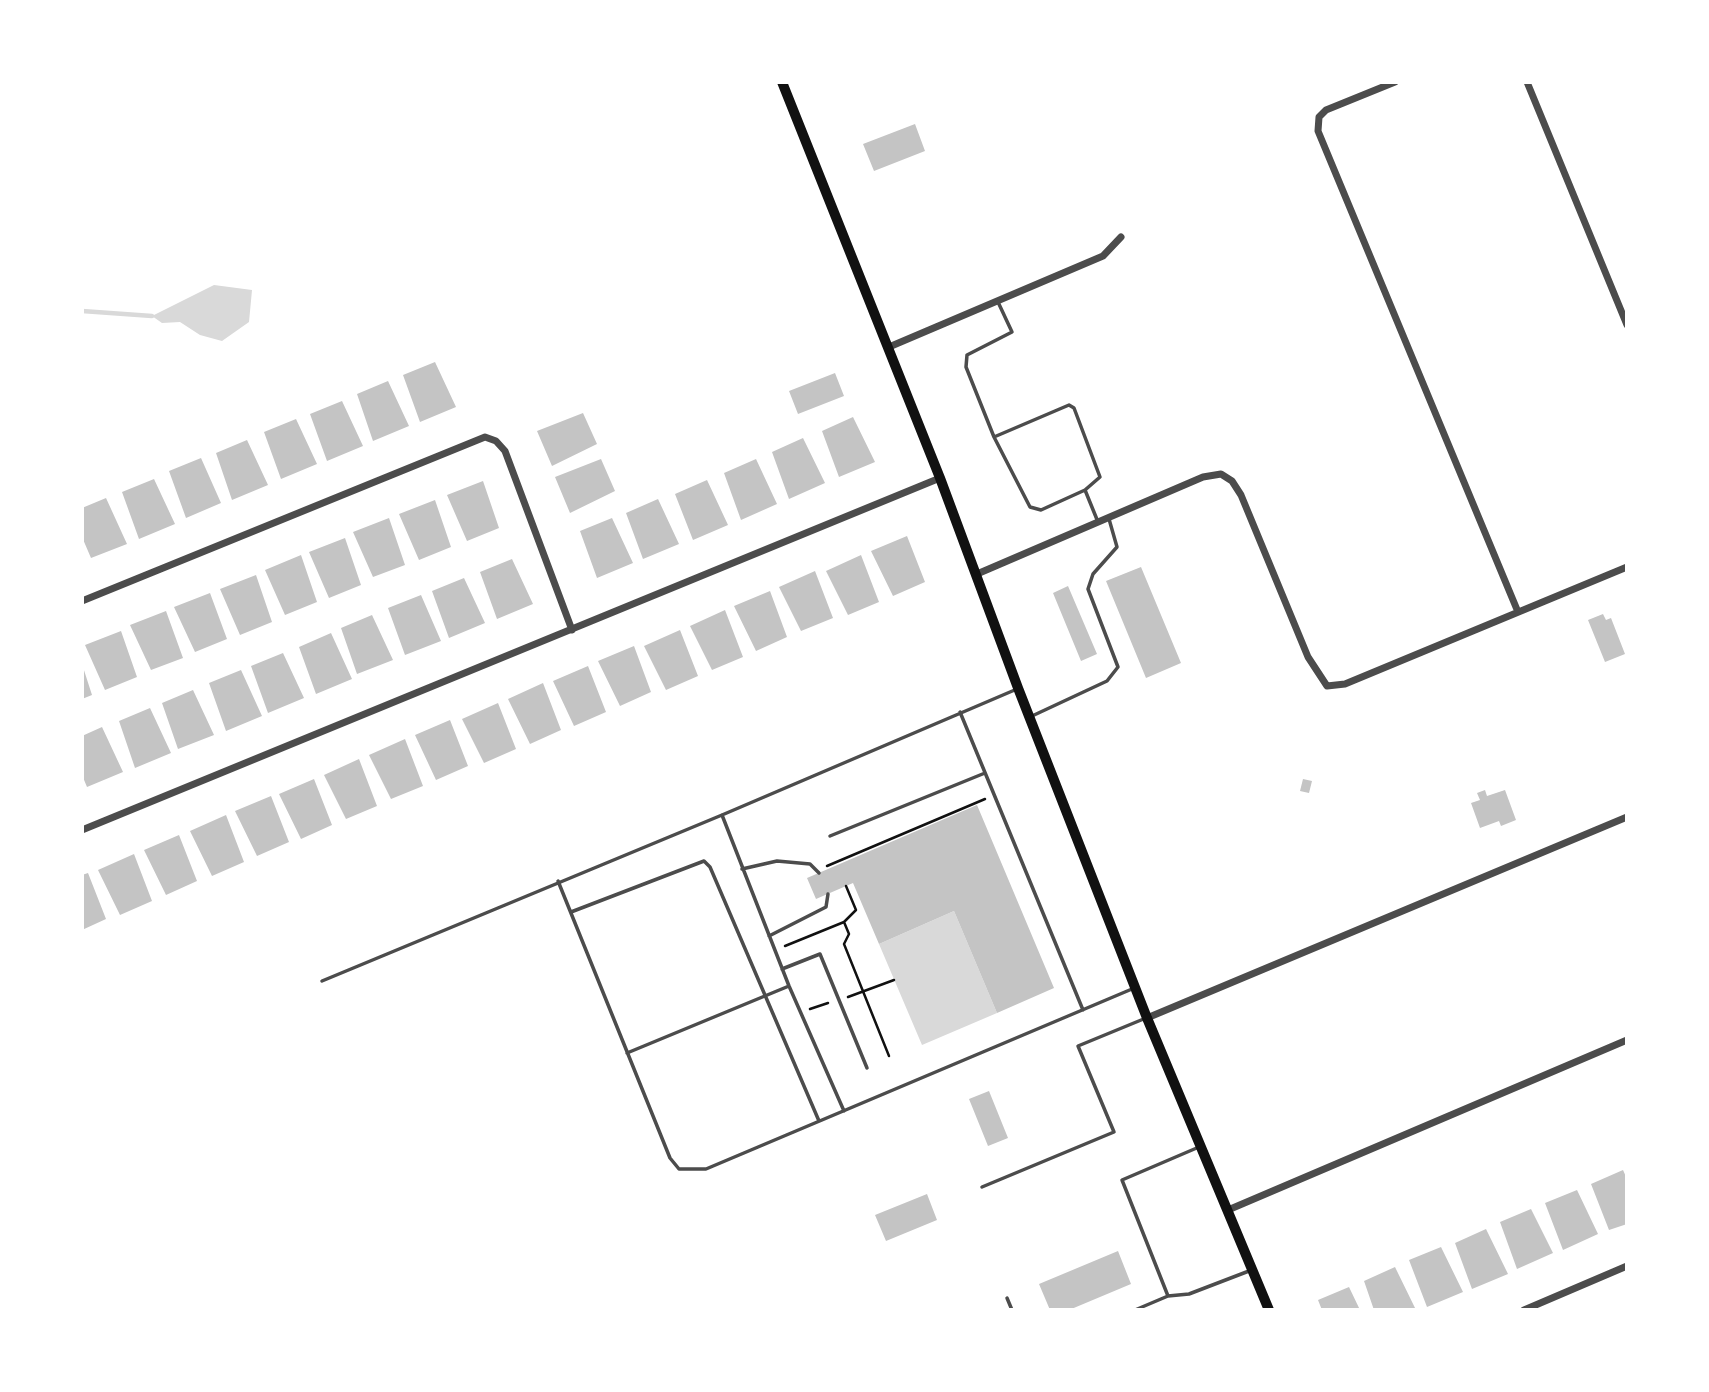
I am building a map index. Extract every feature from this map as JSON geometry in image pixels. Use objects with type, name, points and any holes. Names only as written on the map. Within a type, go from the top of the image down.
[{"type":"main road","points":[[782,82],[889,347],[1135,988],[1269,1310]]},
{"type":"street","points":[[1395,82],[1326,110],[1319,117],[1318,131],[1518,612]]},
{"type":"street","points":[[1527,82],[1627,325]]},
{"type":"street","points":[[889,347],[1103,256],[1121,237]]},
{"type":"street","points":[[82,601],[485,437],[496,441],[505,451],[572,631]]},
{"type":"street","points":[[977,574],[1203,477],[1221,474],[1232,481],[1241,495],[1308,657],[1327,686],[1345,684],[1627,567]]},
{"type":"street","points":[[82,830],[940,478]]},
{"type":"street","points":[[1147,1018],[1627,817]]},
{"type":"street","points":[[1228,1210],[1627,1040]]},
{"type":"street","points":[[1524,1310],[1627,1266]]},
{"type":"lane","points":[[994,437],[1069,405],[1074,408],[1100,477],[1085,490],[1041,510],[1030,507],[994,437],[966,367],[967,355],[1012,332],[998,301]]},
{"type":"lane","points":[[1085,490],[1098,522]]},
{"type":"lane","points":[[1030,717],[1107,681],[1118,667],[1088,589],[1093,574],[1117,547],[1108,517]]},
{"type":"lane","points":[[322,981],[722,815],[1018,688]]},
{"type":"lane","points":[[960,712],[1083,1010]]},
{"type":"lane","points":[[830,836],[985,773]]},
{"type":"lane","points":[[722,815],[789,986],[844,1111]]},
{"type":"lane","points":[[570,912],[704,861],[710,867],[819,1121]]},
{"type":"lane","points":[[742,869],[777,861],[810,864],[818,871]]},
{"type":"lane","points":[[558,881],[670,1158],[679,1169],[706,1169],[1135,988]]},
{"type":"lane","points":[[769,936],[826,907],[828,894]]},
{"type":"lane","points":[[782,968],[820,954],[867,1068]]},
{"type":"lane","points":[[627,1053],[789,986]]},
{"type":"lane","points":[[982,1187],[1114,1132],[1078,1046],[1147,1018]]},
{"type":"lane","points":[[1168,1296],[1122,1180],[1201,1146]]},
{"type":"lane","points":[[1135,1310],[1168,1296],[1189,1294],[1252,1269]]},
{"type":"lane","points":[[1007,1298],[1012,1310]]},
{"type":"path","points":[[818,871],[985,799]]},
{"type":"path","points":[[775,950],[844,922],[856,909],[846,886]]},
{"type":"path","points":[[844,922],[849,934],[844,944],[889,1056]]},
{"type":"path","points":[[810,1009],[894,980]]},
{"type":"shaded area","points":[[214,285],[252,290],[249,322],[222,341],[200,335],[180,322],[162,323],[152,316]]},
{"type":"shaded area","points":[[954,911],[997,1013],[922,1045],[879,944]]},
{"type":"building","points":[[915,124],[925,151],[874,171],[863,144]]},
{"type":"building","points":[[435,362],[456,407],[420,422],[403,375]]},
{"type":"building","points":[[835,373],[844,396],[798,414],[789,391]]},
{"type":"building","points":[[388,381],[409,426],[373,441],[357,394]]},
{"type":"building","points":[[342,401],[363,446],[327,461],[310,414]]},
{"type":"building","points":[[583,413],[597,444],[552,466],[537,431]]},
{"type":"building","points":[[853,417],[875,462],[839,477],[822,431]]},
{"type":"building","points":[[296,419],[317,464],[281,479],[264,432]]},
{"type":"building","points":[[803,438],[825,483],[789,499],[772,452]]},
{"type":"building","points":[[247,440],[268,485],[232,500],[216,453]]},
{"type":"building","points":[[201,458],[221,503],[186,518],[169,471]]},
{"type":"building","points":[[601,459],[615,491],[570,513],[555,477]]},
{"type":"building","points":[[756,459],[777,504],[741,520],[724,473]]},
{"type":"building","points":[[154,479],[175,524],[139,539],[122,492]]},
{"type":"building","points":[[707,480],[728,525],[693,540],[675,494]]},
{"type":"building","points":[[483,481],[499,528],[467,541],[447,495]]},
{"type":"building","points":[[106,498],[127,544],[91,558],[82,537],[82,508]]},
{"type":"building","points":[[658,499],[679,544],[643,559],[626,513]]},
{"type":"building","points":[[435,500],[451,547],[419,560],[399,514]]},
{"type":"building","points":[[389,518],[405,565],[373,577],[353,532]]},
{"type":"building","points":[[612,518],[633,563],[597,578],[580,531]]},
{"type":"building","points":[[907,536],[925,582],[893,596],[871,551]]},
{"type":"building","points":[[345,538],[361,585],[329,598],[309,552]]},
{"type":"building","points":[[301,555],[317,602],[285,615],[265,570]]},
{"type":"building","points":[[861,555],[879,602],[848,615],[826,571]]},
{"type":"building","points":[[512,559],[533,604],[497,619],[480,572]]},
{"type":"building","points":[[1141,567],[1181,663],[1146,678],[1106,581]]},
{"type":"building","points":[[815,571],[833,618],[801,631],[779,587]]},
{"type":"building","points":[[256,575],[272,622],[240,635],[220,589]]},
{"type":"building","points":[[464,578],[485,623],[449,638],[432,591]]},
{"type":"building","points":[[1068,586],[1097,654],[1081,661],[1053,593]]},
{"type":"building","points":[[770,591],[787,637],[756,651],[734,606]]},
{"type":"building","points":[[210,593],[227,639],[195,652],[174,607]]},
{"type":"building","points":[[421,595],[441,641],[405,655],[388,608]]},
{"type":"building","points":[[725,610],[743,657],[712,670],[690,626]]},
{"type":"building","points":[[166,611],[183,658],[151,670],[130,625]]},
{"type":"building","points":[[1603,614],[1606,620],[1611,618],[1625,654],[1605,662],[1588,620]]},
{"type":"building","points":[[372,615],[393,660],[357,674],[341,628]]},
{"type":"building","points":[[680,630],[698,676],[666,690],[644,646]]},
{"type":"building","points":[[121,631],[137,677],[105,690],[85,645]]},
{"type":"building","points":[[331,633],[352,679],[316,694],[299,647]]},
{"type":"building","points":[[634,646],[651,692],[620,706],[598,661]]},
{"type":"building","points":[[283,653],[304,698],[268,713],[251,666]]},
{"type":"building","points":[[82,664],[92,695],[82,699]]},
{"type":"building","points":[[588,666],[606,712],[574,726],[553,681]]},
{"type":"building","points":[[241,670],[262,716],[226,731],[209,683]]},
{"type":"building","points":[[543,683],[561,730],[530,744],[508,699]]},
{"type":"building","points":[[193,690],[214,735],[178,749],[162,703]]},
{"type":"building","points":[[498,703],[516,749],[484,763],[462,719]]},
{"type":"building","points":[[150,708],[171,753],[135,768],[119,721]]},
{"type":"building","points":[[450,720],[468,766],[436,780],[415,735]]},
{"type":"building","points":[[102,727],[123,772],[87,787],[82,775],[82,736]]},
{"type":"building","points":[[405,739],[423,786],[391,799],[369,755]]},
{"type":"building","points":[[359,759],[377,806],[346,819],[324,775]]},
{"type":"building","points":[[314,779],[332,825],[301,839],[279,794]]},
{"type":"building","points":[[1303,779],[1312,781],[1309,793],[1300,791]]},
{"type":"building","points":[[1485,790],[1487,796],[1505,790],[1516,820],[1501,826],[1499,821],[1480,828],[1471,803],[1480,800],[1477,793]]},
{"type":"building","points":[[271,796],[289,842],[257,856],[235,811]]},
{"type":"building","points":[[977,805],[1054,988],[997,1013],[954,911],[879,944],[853,883],[816,899],[807,878]]},
{"type":"building","points":[[226,815],[244,862],[212,876],[190,831]]},
{"type":"building","points":[[179,835],[197,881],[166,895],[144,850]]},
{"type":"building","points":[[134,854],[152,901],[120,915],[98,870]]},
{"type":"building","points":[[88,873],[106,919],[82,930],[82,875]]},
{"type":"building","points":[[989,1091],[1008,1138],[988,1146],[969,1099]]},
{"type":"building","points":[[1623,1170],[1627,1179],[1627,1224],[1609,1230],[1591,1184]]},
{"type":"building","points":[[1577,1190],[1598,1234],[1563,1250],[1545,1203]]},
{"type":"building","points":[[927,1194],[937,1220],[886,1241],[875,1215]]},
{"type":"building","points":[[1531,1209],[1553,1253],[1517,1269],[1500,1222]]},
{"type":"building","points":[[1486,1229],[1508,1274],[1472,1289],[1455,1243]]},
{"type":"building","points":[[1441,1247],[1463,1292],[1427,1307],[1409,1260]]},
{"type":"building","points":[[1118,1251],[1131,1284],[1069,1310],[1050,1310],[1039,1284]]},
{"type":"building","points":[[1395,1267],[1416,1310],[1374,1310],[1364,1281]]},
{"type":"building","points":[[1349,1287],[1360,1310],[1322,1310],[1318,1300]]},
{"type":"waterway","points":[[82,311],[152,316]]}]
